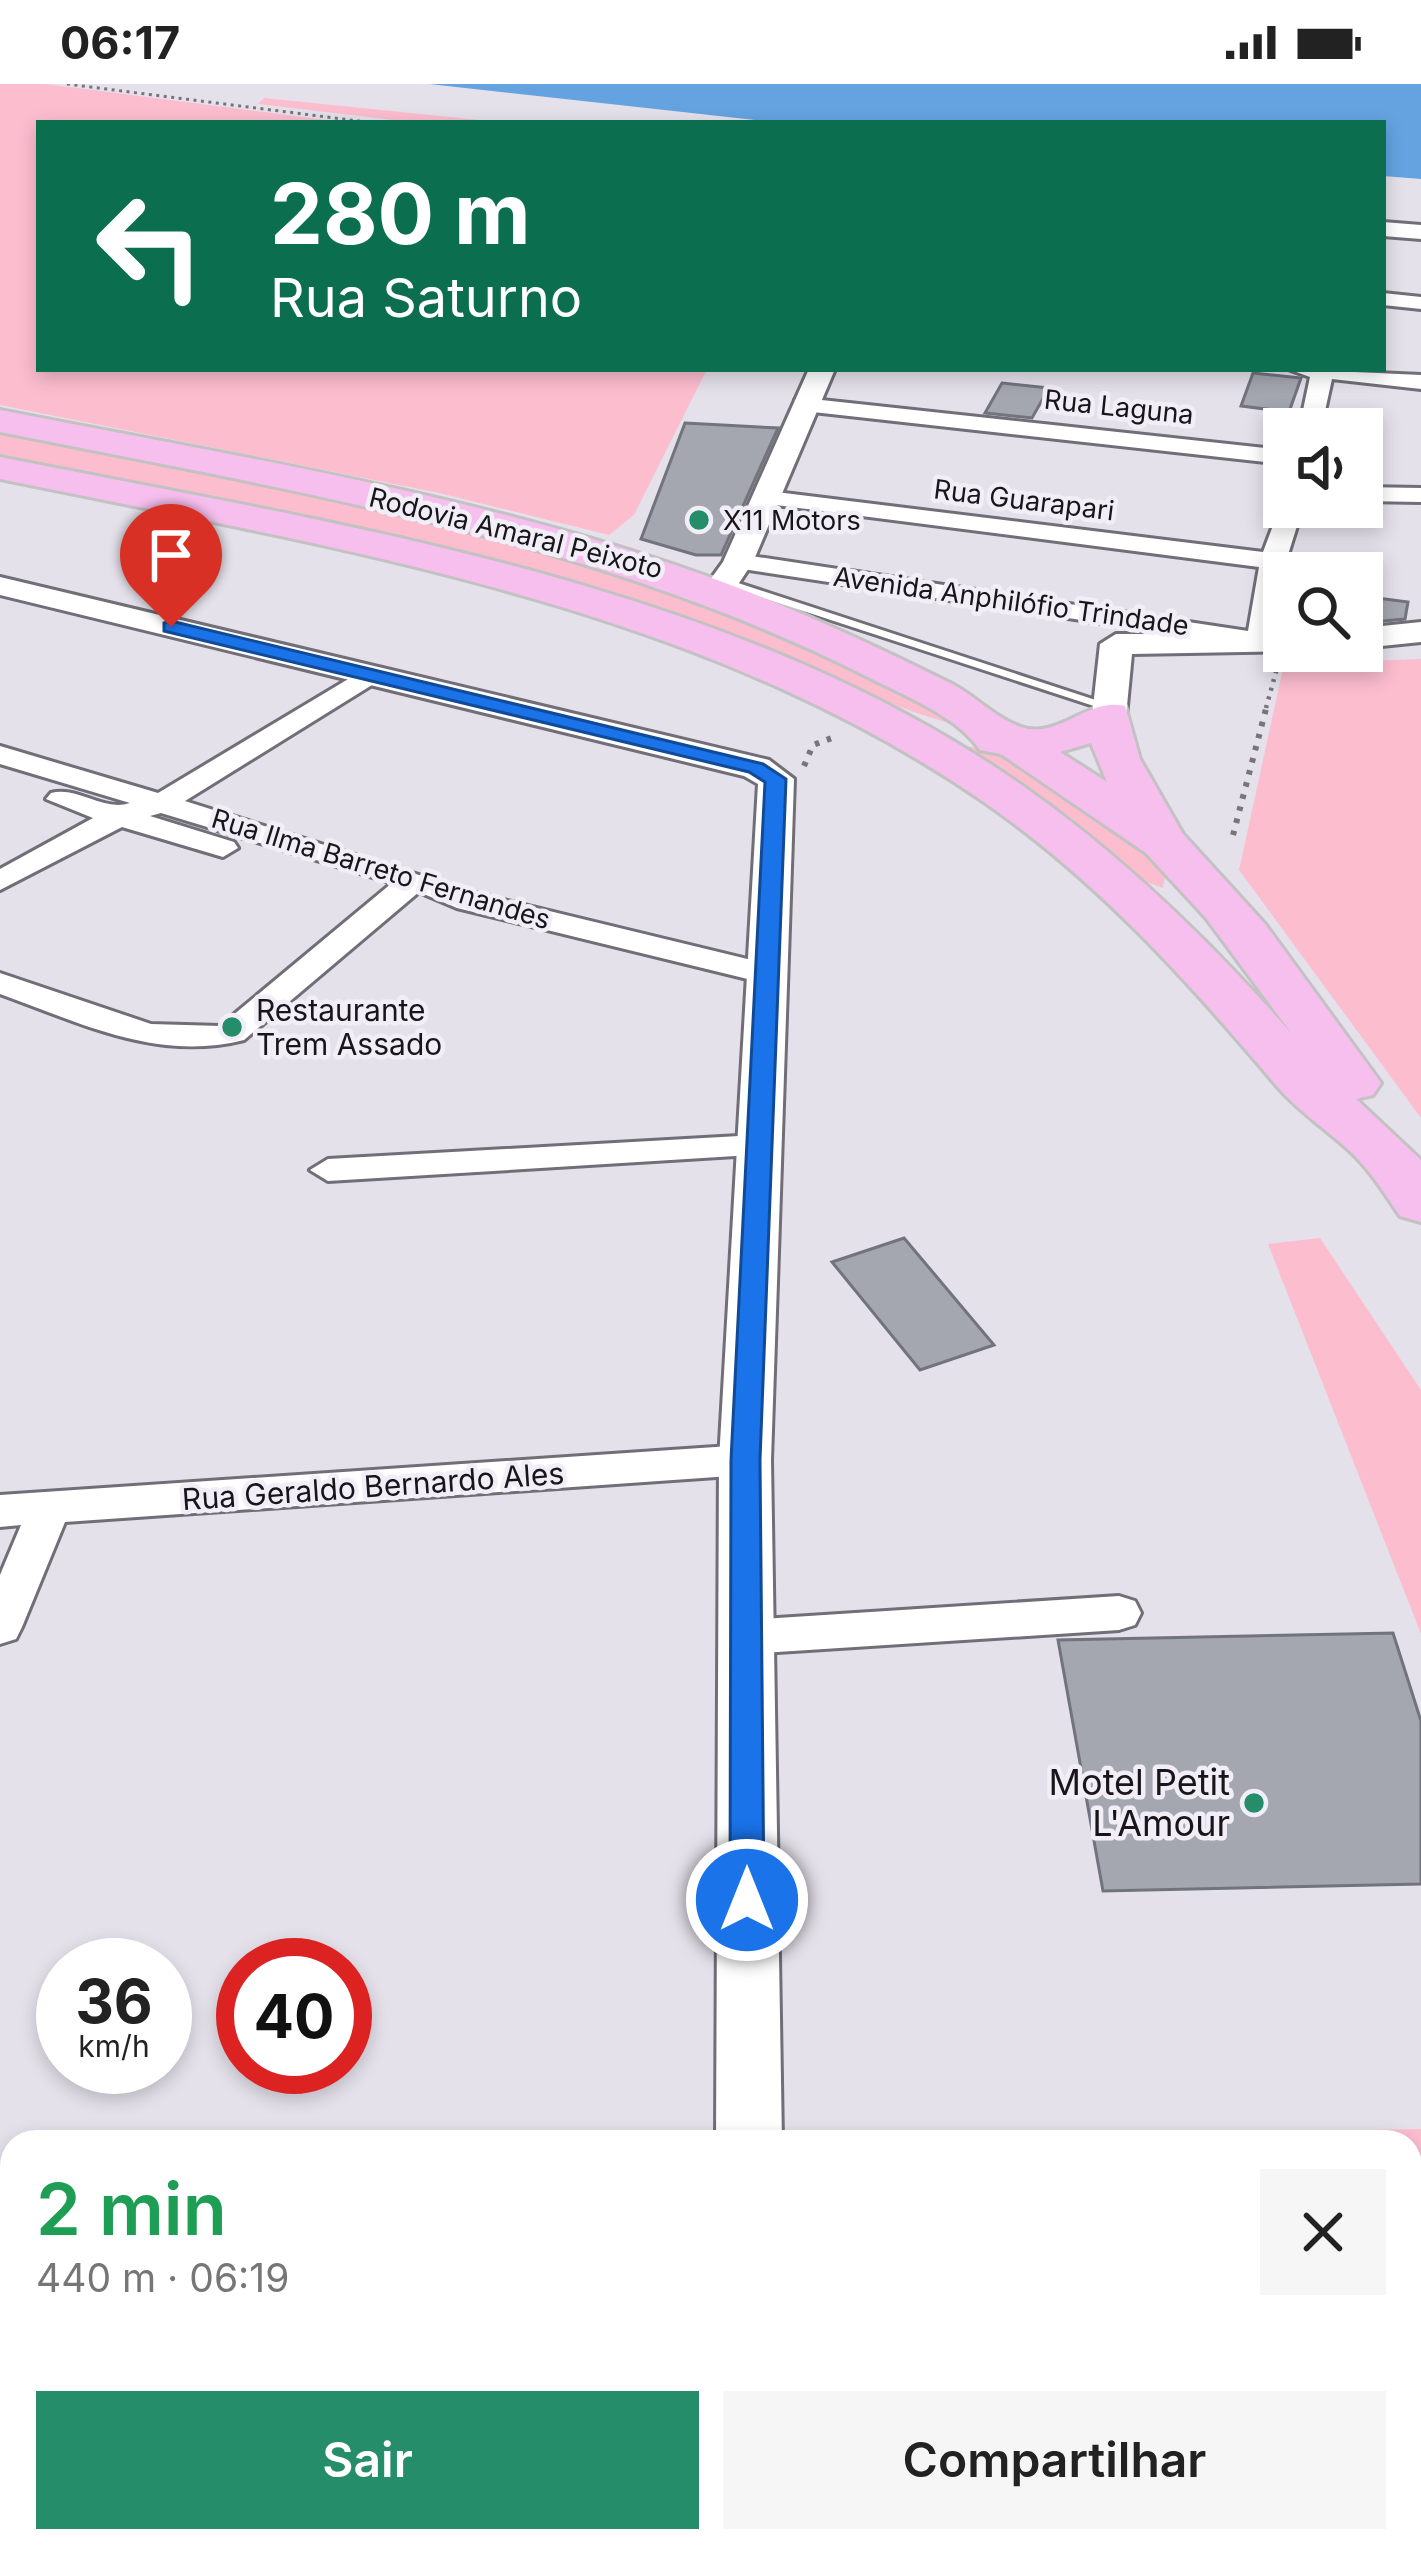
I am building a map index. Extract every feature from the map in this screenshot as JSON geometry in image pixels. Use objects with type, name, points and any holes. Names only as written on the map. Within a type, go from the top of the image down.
[{"type":"highway","name":"Rodovia Amaral Peixoto","points":[[0,421],[727,578],[1024,744],[1173,851],[1262,957],[1341,1066],[1379,1125],[1382,1149]]},
{"type":"highway","name":"Rodovia Amaral Peixoto","points":[[0,468],[566,594],[664,622],[828,691],[965,771],[1121,887],[1209,972],[1333,1113],[1382,1149],[1421,1203]]},
{"type":"highway","points":[[828,691],[973,737],[1024,744],[1073,736],[1110,712],[1128,783],[1173,851]]},
{"type":"street","points":[[1386,229],[1421,232]]},
{"type":"street","points":[[1386,299],[1421,303]]},
{"type":"street","points":[[727,578],[768,498],[820,372]]},
{"type":"street","points":[[1312,408],[1315,372]]},
{"type":"street","points":[[1333,372],[1421,382]]},
{"type":"street","name":"Rua Laguna","points":[[803,405],[1263,455]]},
{"type":"street","points":[[1383,494],[1421,495]]},
{"type":"street","name":"Rua Guarapari","points":[[768,498],[1263,560]]},
{"type":"street","name":"Avenida Anphilófio Trindade","points":[[727,578],[1115,629]]},
{"type":"street","points":[[0,586],[756,768],[776,779],[745,1460],[749,2130]]},
{"type":"street","points":[[1110,712],[1115,629],[1263,648]]},
{"type":"street","points":[[1383,636],[1421,632]]},
{"type":"street","points":[[0,881],[356,671]]},
{"type":"street","name":"Rua Ilma Barreto Fernandes","points":[[0,755],[128,805],[405,888],[764,973]]},
{"type":"street","name":"Rua Ilma Barreto Fernandes","points":[[0,782],[128,805],[405,888]]},
{"type":"street","points":[[0,862],[128,805]]},
{"type":"street","points":[[0,983],[178,1040],[205,1042],[232,1033],[405,888]]},
{"type":"street","points":[[328,1170],[757,1146]]},
{"type":"street","name":"Rua Geraldo Bernardo Ales","points":[[0,1511],[745,1460]]},
{"type":"street","points":[[0,1627],[50,1508]]},
{"type":"street","points":[[746,1637],[1119,1613]]},
{"type":"lane","points":[[727,578],[1110,712]]},
{"type":"path","points":[[68,84],[350,120]]},
{"type":"path","points":[[1232,835],[1269,672]]},
{"type":"shaded area","points":[[0,84],[46,84],[326,120],[36,120],[36,372],[706,372],[634,515],[609,535],[439,493],[0,405]]},
{"type":"shaded area","points":[[264,98],[480,120],[394,120],[258,104]]},
{"type":"shaded area","points":[[0,430],[441,516],[641,568],[987,731],[914,712],[743,638],[620,601],[356,532],[0,454]]},
{"type":"shaded area","points":[[1421,659],[1421,1118],[1239,870],[1282,672],[1383,672],[1383,660]]},
{"type":"shaded area","points":[[957,746],[1013,750],[1087,797],[1166,871],[1163,888],[1141,880]]},
{"type":"shaded area","points":[[1320,1238],[1421,1390],[1421,1634],[1268,1244]]},
{"type":"water","points":[[429,84],[1421,84],[1421,179],[1386,176],[1386,120],[754,120]]},
{"type":"building","points":[[1253,373],[1301,378],[1290,408],[1241,406]]},
{"type":"building","points":[[1002,383],[1049,388],[1032,418],[985,413]]},
{"type":"building","points":[[685,423],[778,428],[721,555],[696,555],[641,539]]},
{"type":"building","points":[[1383,599],[1408,602],[1405,619],[1383,621]]},
{"type":"building","points":[[904,1238],[994,1345],[920,1370],[832,1262]]},
{"type":"building","name":"Motel Petit L'Amour","points":[[1393,1633],[1421,1721],[1421,1884],[1103,1891],[1058,1640]]},
{"type":"place","name":"X11 Motors","points":[[699,520]]},
{"type":"place","name":"Restaurante Trem Assado","points":[[232,1027]]},
{"type":"place","name":"Motel Petit L'Amour","points":[[1254,1803]]},
{"type":"route","points":[[171,627],[756,768],[776,779],[745,1460],[747,1900]]}]
